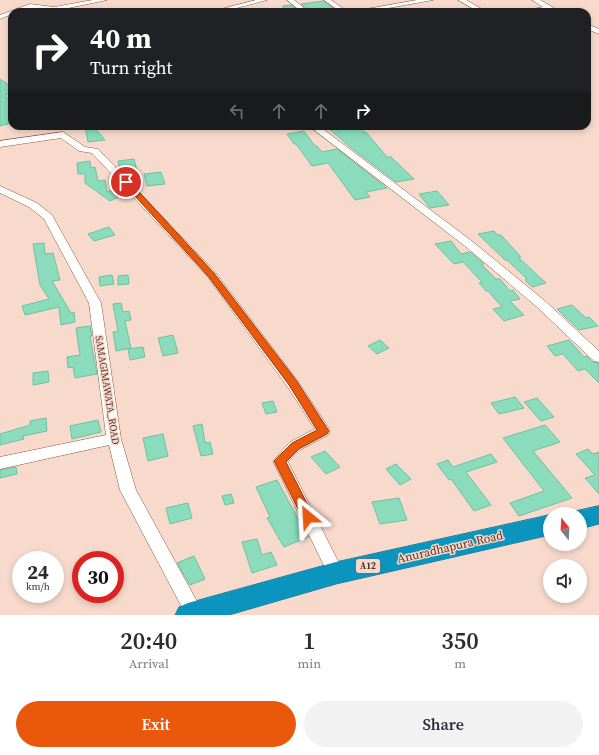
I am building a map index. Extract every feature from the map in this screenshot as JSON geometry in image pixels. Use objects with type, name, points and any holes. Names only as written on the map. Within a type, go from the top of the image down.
[{"type":"highway","points":[[587,518],[599,515]]},
{"type":"highway","name":"Anuradhapura Road","points":[[191,614],[336,573],[543,527]]},
{"type":"street","points":[[60,8],[104,0]]},
{"type":"street","points":[[231,8],[264,0]]},
{"type":"street","points":[[290,0],[301,8]]},
{"type":"street","points":[[327,0],[339,8]]},
{"type":"street","points":[[379,8],[430,0]]},
{"type":"street","points":[[461,0],[476,8]]},
{"type":"street","points":[[534,0],[549,8]]},
{"type":"street","points":[[24,8],[30,6],[46,8]]},
{"type":"street","points":[[318,130],[469,244],[541,304],[599,358]]},
{"type":"street","points":[[0,144],[63,135],[82,149],[94,151],[126,182],[211,274],[292,383],[323,431],[295,446],[280,461],[336,573]]},
{"type":"street","name":"SAMAGIMAWATA_ROAD","points":[[0,189],[34,205],[48,217],[95,303],[114,438],[128,490],[191,614]]},
{"type":"street","points":[[0,463],[114,438]]},
{"type":"building","points":[[323,1],[333,8],[306,8],[301,4]]},
{"type":"building","points":[[291,5],[295,8],[283,8],[283,6]]},
{"type":"building","points":[[0,79],[8,84],[8,94],[5,95],[8,99],[8,124],[0,126]]},
{"type":"building","points":[[86,130],[96,130],[105,140],[88,142]]},
{"type":"building","points":[[331,130],[364,130],[364,133],[366,132],[387,157],[391,157],[414,179],[396,182],[350,147]]},
{"type":"building","points":[[304,131],[315,146],[317,146],[322,152],[337,149],[387,188],[366,192],[370,197],[355,200],[328,163],[312,166],[287,134]]},
{"type":"building","points":[[134,159],[138,175],[127,177],[120,170],[118,161]]},
{"type":"building","points":[[90,161],[91,168],[95,167],[98,181],[105,180],[107,192],[115,189],[123,195],[110,201],[85,183],[85,174],[78,174],[77,163]]},
{"type":"building","points":[[161,172],[165,184],[147,186],[144,174]]},
{"type":"building","points":[[437,191],[449,205],[430,208],[419,194]]},
{"type":"building","points":[[109,227],[115,235],[94,241],[88,234]]},
{"type":"building","points":[[494,231],[498,235],[501,235],[521,257],[518,257],[546,283],[532,287],[525,280],[527,279],[478,234]]},
{"type":"building","points":[[451,241],[461,254],[470,252],[484,264],[482,265],[496,279],[500,279],[510,291],[513,290],[520,299],[510,301],[524,315],[504,321],[493,309],[502,307],[479,283],[482,282],[463,262],[454,264],[435,244]]},
{"type":"building","points":[[44,243],[45,254],[53,253],[60,280],[52,281],[71,313],[74,312],[75,322],[61,325],[59,307],[25,315],[22,306],[49,299],[40,285],[33,244]]},
{"type":"building","points":[[112,275],[114,284],[100,286],[99,277]]},
{"type":"building","points":[[128,275],[129,284],[118,285],[118,276]]},
{"type":"building","points":[[121,303],[123,312],[129,311],[131,320],[125,321],[131,348],[116,351],[113,332],[118,331],[113,304]]},
{"type":"building","points":[[572,305],[586,318],[589,317],[598,326],[579,330],[557,309]]},
{"type":"building","points":[[90,326],[92,336],[90,336],[97,374],[75,378],[73,367],[68,368],[67,357],[80,355],[76,328]]},
{"type":"building","points":[[173,335],[178,353],[163,356],[158,338]]},
{"type":"building","points":[[380,340],[389,348],[377,354],[368,346]]},
{"type":"building","points":[[569,340],[584,357],[587,356],[593,362],[599,363],[599,383],[585,369],[578,371],[563,354],[555,356],[547,346]]},
{"type":"building","points":[[143,347],[145,357],[130,360],[128,349]]},
{"type":"building","points":[[48,371],[49,382],[33,385],[33,373]]},
{"type":"building","points":[[515,397],[524,408],[499,414],[491,403]]},
{"type":"building","points":[[537,398],[554,417],[541,421],[524,402]]},
{"type":"building","points":[[273,401],[277,412],[266,414],[262,403]]},
{"type":"building","points":[[46,418],[47,431],[23,436],[24,439],[0,445],[0,434],[30,425],[30,421]]},
{"type":"building","points":[[98,420],[101,432],[72,439],[70,426]]},
{"type":"building","points":[[202,424],[205,443],[210,442],[213,454],[201,456],[193,426]]},
{"type":"building","points":[[545,425],[560,442],[533,451],[572,498],[519,516],[510,503],[544,491],[503,438]]},
{"type":"building","points":[[163,434],[168,456],[148,461],[143,438]]},
{"type":"building","points":[[588,449],[593,454],[599,452],[599,494],[585,478],[595,475],[576,454]]},
{"type":"building","points":[[325,451],[340,467],[326,474],[311,457]]},
{"type":"building","points":[[491,454],[497,462],[466,472],[491,505],[474,511],[451,479],[449,480],[437,464],[448,460],[453,467]]},
{"type":"building","points":[[396,464],[411,479],[400,485],[386,469]]},
{"type":"building","points":[[16,467],[17,474],[0,478],[0,470]]},
{"type":"building","points":[[277,480],[308,537],[284,547],[267,518],[270,517],[256,487]]},
{"type":"building","points":[[231,494],[234,503],[225,505],[222,496]]},
{"type":"building","points":[[399,498],[407,520],[380,524],[372,502]]},
{"type":"building","points":[[188,503],[192,518],[170,524],[166,508]]},
{"type":"building","points":[[257,539],[262,555],[271,552],[277,565],[252,573],[242,542]]},
{"type":"building","points":[[194,556],[205,579],[190,585],[177,563]]},
{"type":"route","points":[[126,182],[211,274],[292,383],[323,431],[295,446],[280,461],[308,517]]}]
